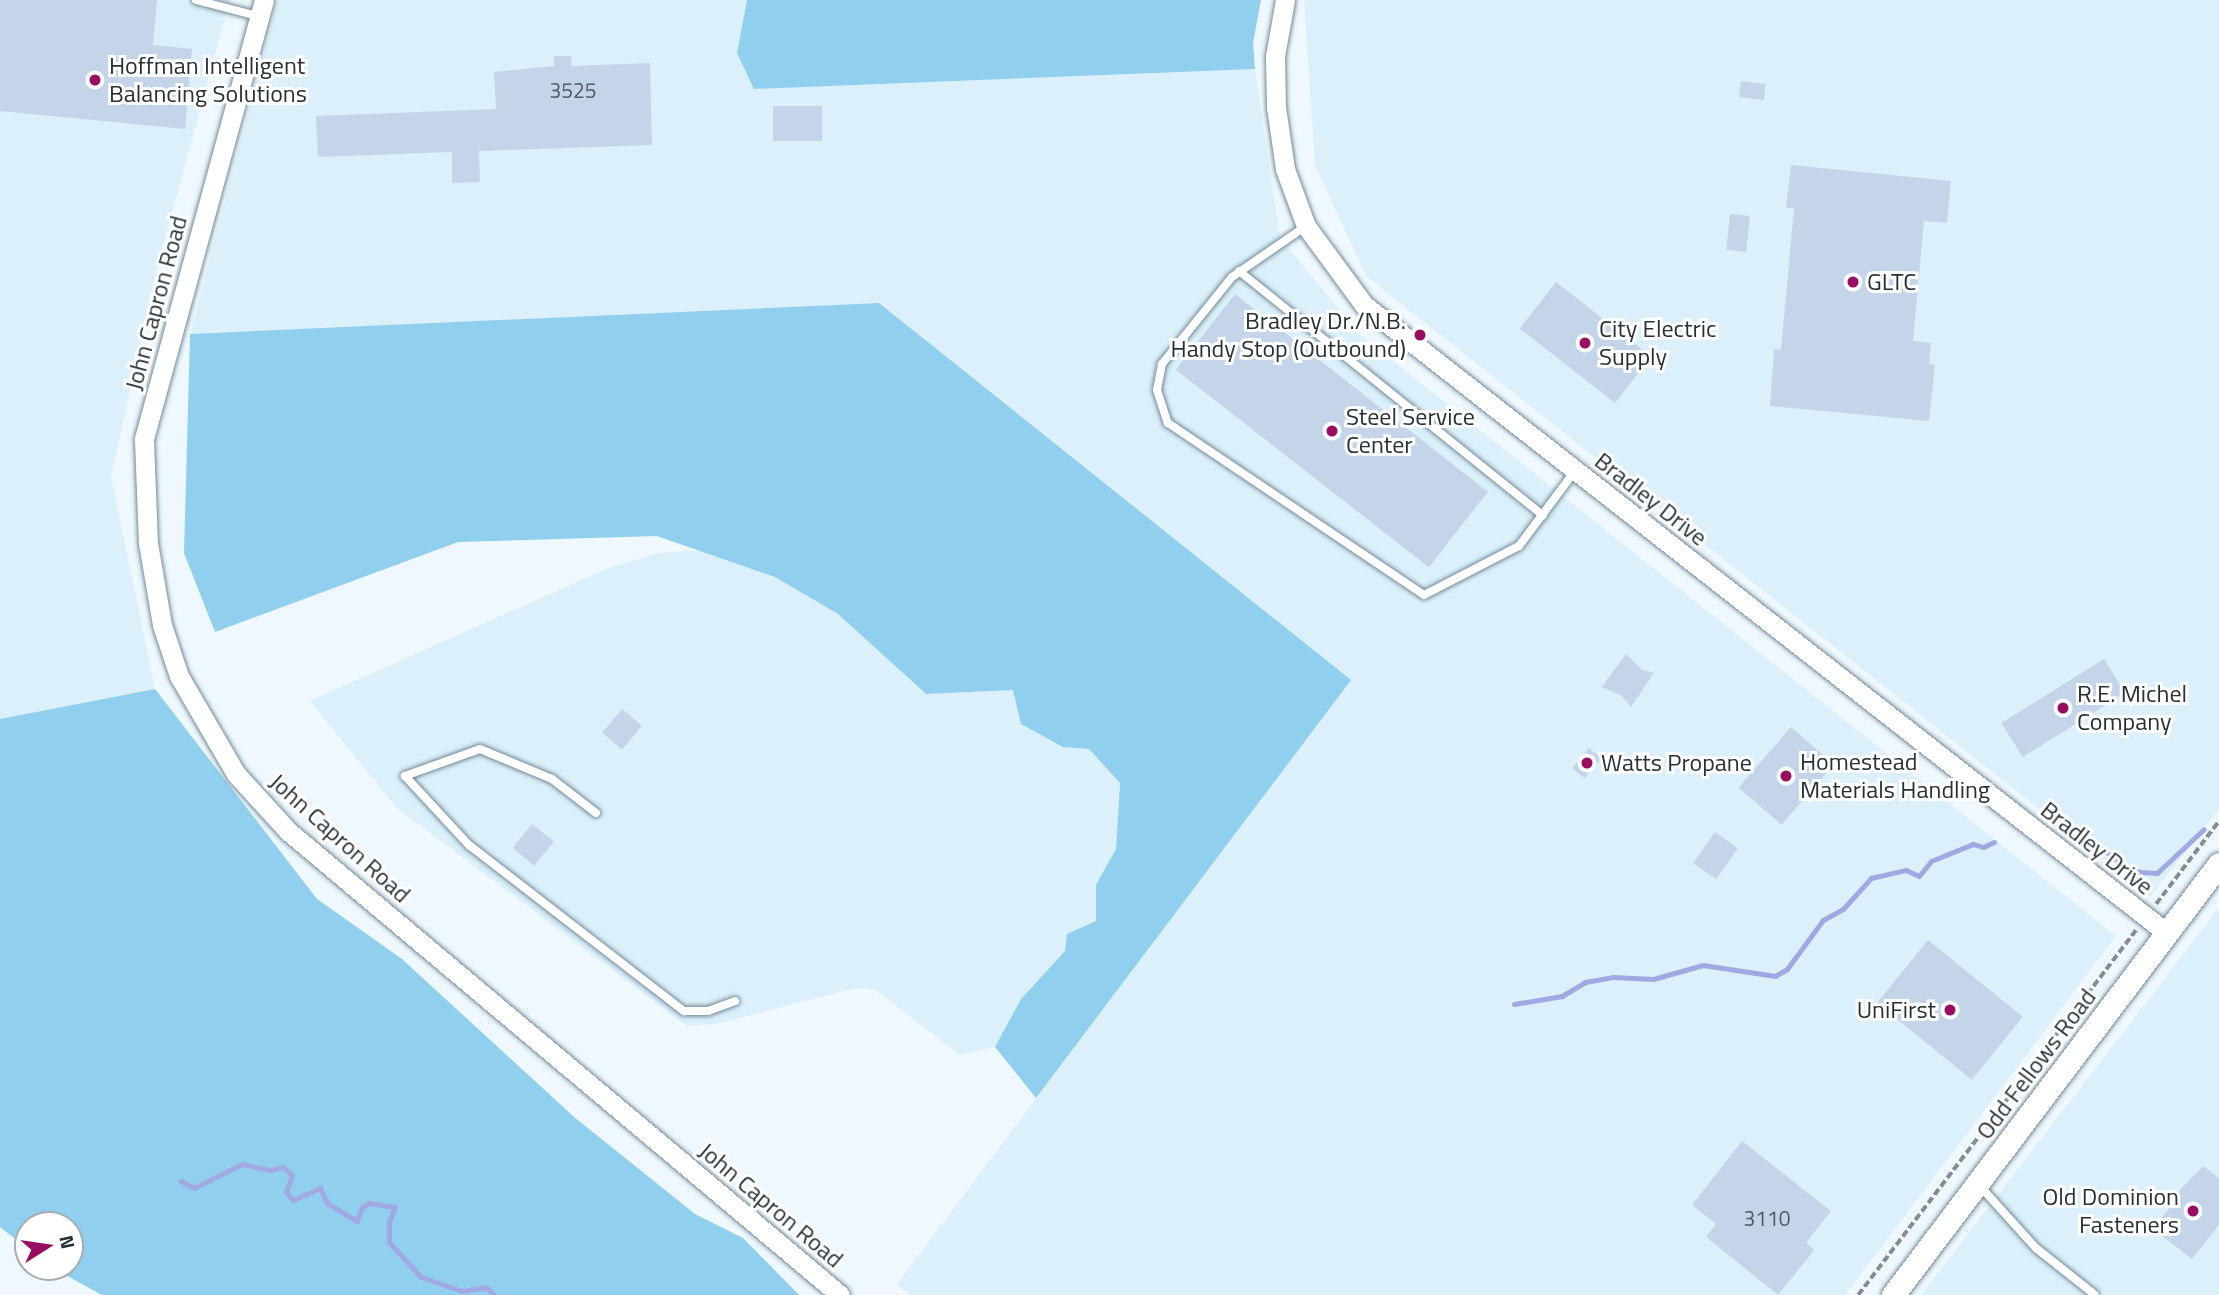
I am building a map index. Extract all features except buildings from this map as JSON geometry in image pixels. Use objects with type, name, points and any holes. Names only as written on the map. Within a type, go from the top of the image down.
[{"type":"main road","name":"Odd Fellows Road","points":[[1893,1295],[2219,864]]},
{"type":"street","name":"Bradley Drive","points":[[1285,0],[1275,56],[1276,107],[1285,169],[1306,226],[1364,305],[2167,933]]},
{"type":"street","name":"John Capron Road","points":[[262,8],[144,440],[148,544],[162,625],[179,676],[236,774],[288,831],[840,1295]]},
{"type":"lane","points":[[197,0],[262,8]]},
{"type":"lane","points":[[1306,226],[1239,271],[1198,314],[1162,364],[1157,390],[1168,424],[1424,595],[1507,554],[1543,515],[1575,471]]},
{"type":"lane","points":[[1239,271],[1543,515]]},
{"type":"lane","points":[[596,813],[552,779],[481,750],[405,776],[469,845],[684,1011],[708,1012],[735,1001]]},
{"type":"lane","points":[[1977,1183],[2036,1248],[2095,1295]]},
{"type":"path","points":[[2162,896],[2219,821]]},
{"type":"path","points":[[1858,1295],[2126,943]]},
{"type":"shaded area","points":[[0,0],[230,0],[156,271],[111,477],[155,689],[0,719]]},
{"type":"shaded area","points":[[278,0],[747,0],[737,53],[755,89],[1255,69],[1280,237],[1359,334],[2116,936],[1845,1295],[910,1295],[897,1284],[1350,680],[879,303],[190,334]]},
{"type":"shaded area","points":[[747,0],[1261,0],[1253,43],[1255,69],[754,89],[737,53]]},
{"type":"shaded area","points":[[1304,0],[2219,0],[2219,809],[2150,897],[1366,276],[1315,165]]},
{"type":"shaded area","points":[[879,303],[1351,680],[1036,1098],[995,1047],[1021,999],[1065,951],[1067,934],[1096,921],[1096,885],[1116,849],[1120,783],[1089,749],[1063,747],[1021,724],[1013,690],[926,694],[838,614],[775,577],[657,536],[458,542],[215,632],[184,553],[190,334]]},
{"type":"shaded area","points":[[706,550],[775,577],[838,614],[925,694],[1013,690],[1063,747],[1089,749],[1120,782],[1116,849],[1096,885],[1096,921],[1067,934],[1065,951],[1021,999],[995,1047],[960,1055],[874,989],[855,988],[717,1024],[687,1026],[397,808],[310,701],[606,569],[658,553]]},
{"type":"shaded area","points":[[155,689],[317,899],[402,959],[574,1117],[695,1214],[743,1238],[799,1295],[102,1295],[76,1281],[84,1281],[84,1211],[14,1211],[14,1238],[0,1227],[0,719]]},
{"type":"shaded area","points":[[2219,908],[2219,1295],[1921,1295]]},
{"type":"waterway","points":[[2066,822],[2129,869],[2157,873],[2204,829]]},
{"type":"waterway","points":[[1514,1004],[1562,996],[1585,982],[1613,977],[1653,979],[1703,965],[1775,976],[1787,969],[1823,920],[1843,909],[1871,878],[1906,870],[1919,876],[1931,861],[1973,844],[1983,847],[1994,842]]},
{"type":"waterway","points":[[181,1181],[194,1188],[242,1164],[271,1170],[283,1167],[292,1175],[286,1192],[293,1200],[320,1188],[327,1203],[357,1221],[362,1207],[369,1203],[395,1207],[389,1222],[389,1242],[421,1277],[462,1291],[486,1287],[494,1295]]},
{"type":"place","name":"Hoffman Intelligent Balancing Solutions","points":[[95,80]]},
{"type":"place","name":"GLTC","points":[[1853,282]]},
{"type":"place","name":"Bradley Dr./N.B. Handy Stop (Outbound)","points":[[1420,335]]},
{"type":"place","name":"City Electric Supply","points":[[1585,343]]},
{"type":"place","name":"Steel Service Center","points":[[1332,431]]},
{"type":"place","name":"R.E. Michel Company","points":[[2063,708]]},
{"type":"place","name":"Watts Propane","points":[[1587,763]]},
{"type":"place","name":"Homestead Materials Handling","points":[[1786,776]]},
{"type":"place","name":"UniFirst","points":[[1950,1010]]},
{"type":"place","name":"Old Dominion Fasteners","points":[[2193,1211]]}]
